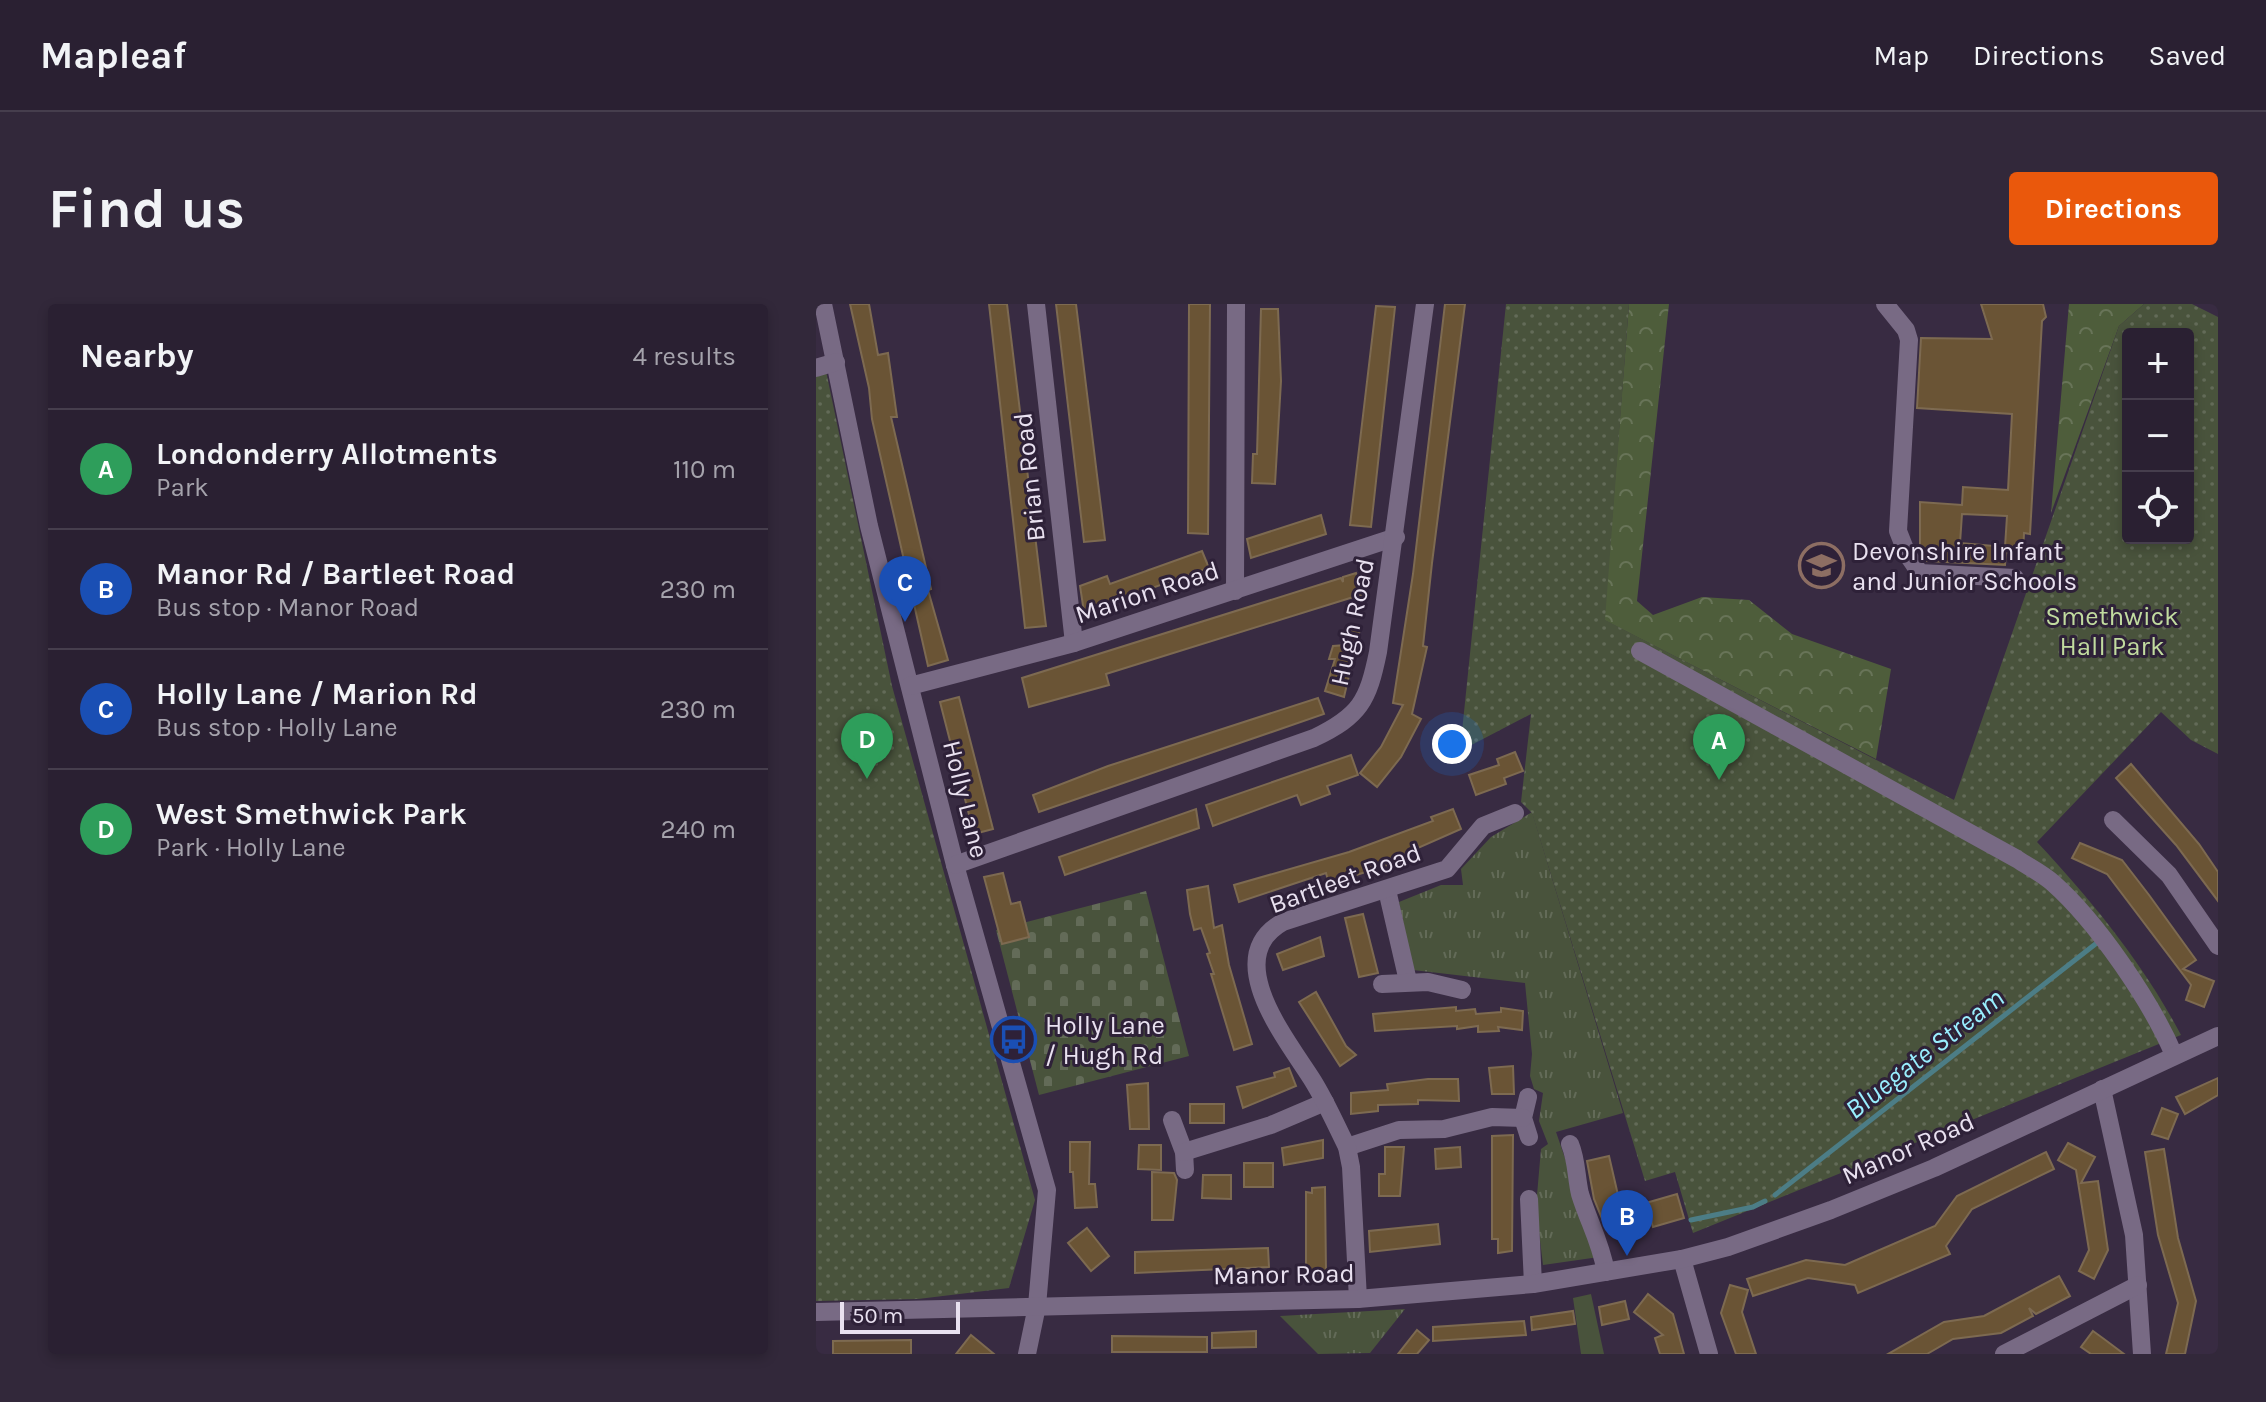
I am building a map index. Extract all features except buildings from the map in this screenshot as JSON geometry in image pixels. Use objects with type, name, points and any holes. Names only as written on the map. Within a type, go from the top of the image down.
[{"type":"street","name":"Holly Lane","points":[[823,304],[869,526],[955,865],[1047,1190],[1037,1306],[1027,1354]]},
{"type":"street","name":"Brian Road","points":[[1036,304],[1074,643]]},
{"type":"street","points":[[1235,591],[1236,304]]},
{"type":"street","name":"Hugh Road","points":[[955,865],[1340,726],[1357,711],[1370,687],[1396,537],[1425,304]]},
{"type":"street","points":[[1885,304],[1906,330],[1909,340],[1898,531],[1907,554],[1920,573],[2015,578]]},
{"type":"street","points":[[816,368],[836,362]]},
{"type":"street","name":"Marion Road","points":[[910,686],[1074,643],[1396,537]]},
{"type":"street","points":[[1640,651],[2017,859],[2053,883],[2135,984],[2174,1055]]},
{"type":"street","name":"Bartleet Road","points":[[1358,1299],[1351,1167],[1347,1147],[1325,1102],[1282,1037],[1270,1011],[1255,967],[1261,939],[1283,922],[1387,890],[1450,875],[1483,826],[1515,813]]},
{"type":"street","points":[[2113,820],[2169,875],[2218,946]]},
{"type":"street","points":[[1387,890],[1408,981]]},
{"type":"street","points":[[1382,984],[1428,982],[1462,990]]},
{"type":"street","name":"Manor Road","points":[[816,1312],[1358,1299],[1533,1284],[1682,1259],[1728,1247],[1831,1210],[1934,1168],[2218,1036]]},
{"type":"street","points":[[2102,1089],[2134,1235],[2142,1354]]},
{"type":"street","points":[[1528,1097],[1523,1118],[1529,1137]]},
{"type":"street","points":[[1172,1120],[1185,1161],[1231,1139],[1325,1102]]},
{"type":"street","points":[[1347,1147],[1399,1130],[1444,1129],[1492,1117],[1523,1118]]},
{"type":"street","points":[[1570,1144],[1576,1159],[1580,1193],[1600,1240],[1606,1272]]},
{"type":"street","points":[[1529,1199],[1533,1284]]},
{"type":"street","points":[[1682,1259],[1709,1354]]},
{"type":"street","points":[[2004,1354],[2138,1285]]},
{"type":"green space","name":"Smethwick Hall Park","points":[[1506,304],[1629,304],[1605,620],[1954,800],[2119,326],[2144,304],[2192,304],[2218,317],[2218,754],[2191,740],[2161,712],[2037,842],[2116,934],[2181,1035],[1693,1233],[1675,1172],[1645,1181],[1532,813],[1521,802],[1531,714],[1460,751]]},
{"type":"green space","points":[[1629,304],[1669,304],[1637,601],[1653,615],[1702,597],[1749,600],[1792,634],[1891,669],[1876,759],[1604,620]]},
{"type":"green space","points":[[2069,304],[2144,304],[2119,326],[2051,513]]},
{"type":"green space","points":[[826,371],[892,686],[1035,1200],[1009,1288],[918,1299],[816,1301],[816,374]]},
{"type":"green space","points":[[1532,812],[1623,1113],[1556,1132],[1599,1257],[1543,1265],[1536,1207],[1541,1149],[1548,1144],[1539,1121],[1543,1093],[1534,1089],[1530,1076],[1532,1054],[1525,983],[1413,970],[1399,902],[1441,885],[1463,885],[1461,869],[1491,837]]},
{"type":"green space","points":[[1146,891],[1189,1056],[1039,1095],[996,930]]},
{"type":"green space","points":[[1591,1294],[1604,1354],[1581,1354],[1573,1298]]},
{"type":"green space","points":[[1405,1309],[1370,1353],[1318,1354],[1280,1316]]},
{"type":"waterway","name":"Bluegate Stream","points":[[1775,1195],[2098,942]]},
{"type":"waterway","name":"Bluegate Stream","points":[[1691,1220],[1753,1207],[1765,1201]]},
{"type":"place","name":"Devonshire Infant and Junior Schools","points":[[1821,566]]},
{"type":"place","name":"Holly Lane / Marion Rd","points":[[905,622]]},
{"type":"place","name":"West Smethwick Park","points":[[867,779]]},
{"type":"place","name":"Londonderry Allotments","points":[[1719,780]]},
{"type":"place","name":"Holly Lane / Hugh Rd","points":[[1014,1040]]},
{"type":"place","name":"Manor Rd / Bartleet Road","points":[[1627,1256]]}]
